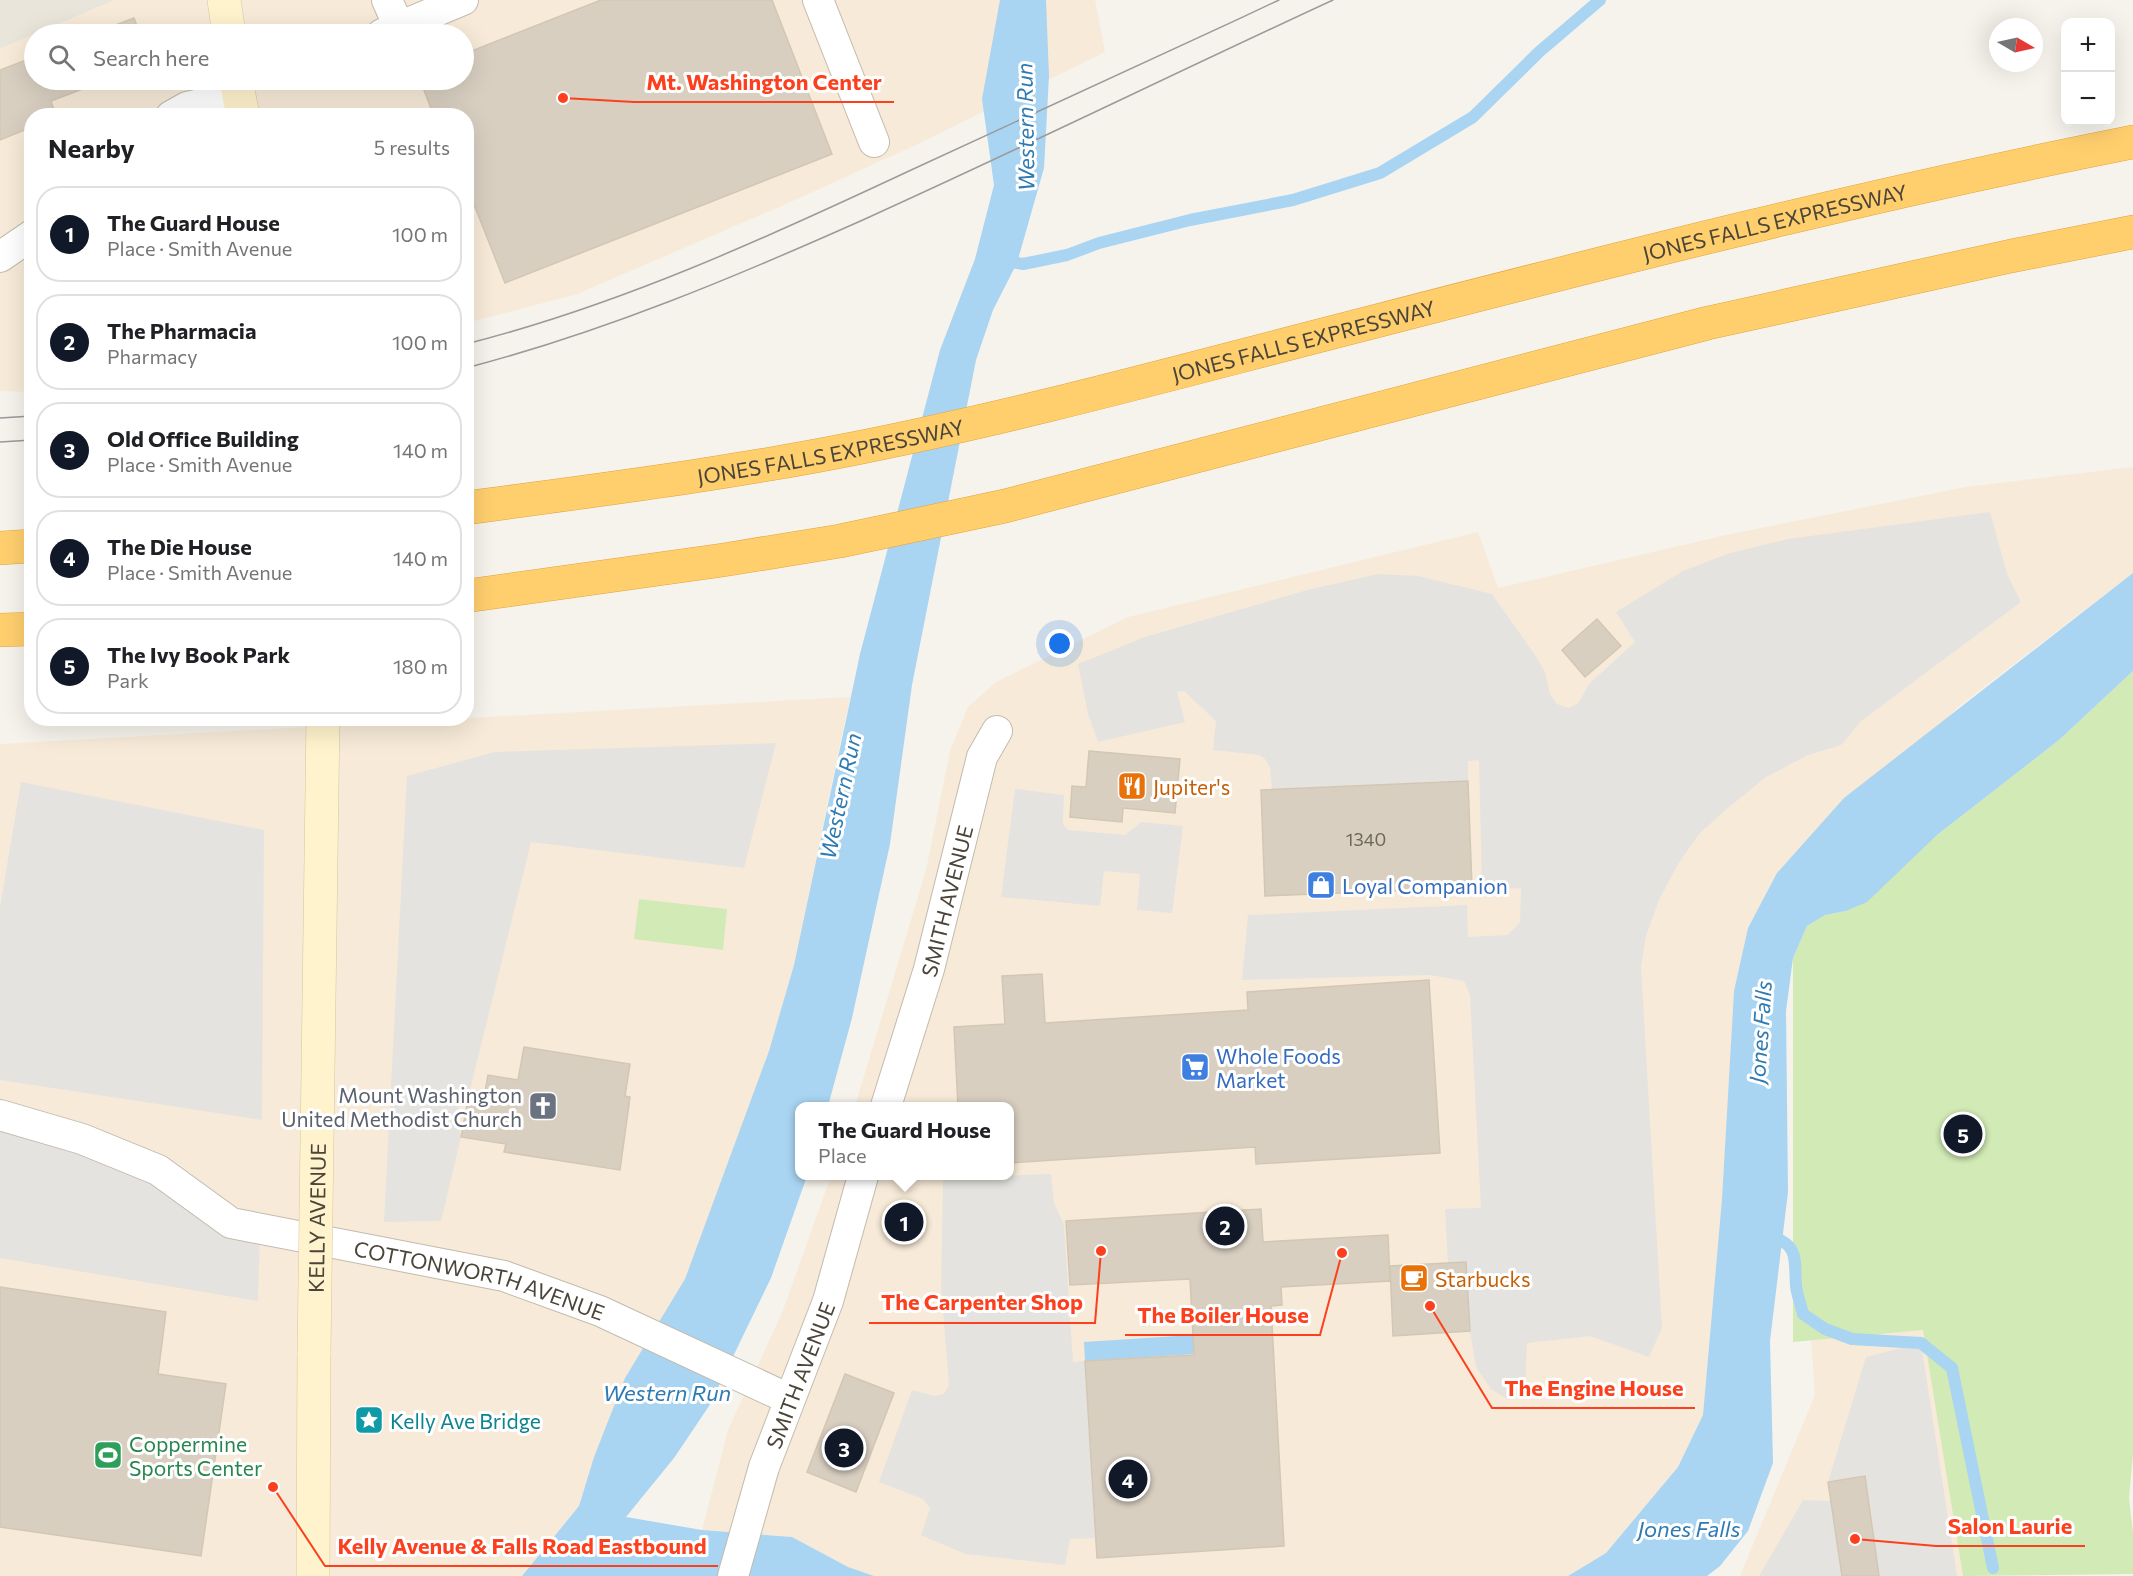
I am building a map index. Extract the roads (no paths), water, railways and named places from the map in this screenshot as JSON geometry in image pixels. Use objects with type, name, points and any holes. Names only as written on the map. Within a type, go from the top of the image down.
[{"type":"highway","name":"JONES FALLS EXPRESSWAY","points":[[474,507],[715,474],[859,448],[1021,412],[1685,241],[1991,170],[2133,142]]},
{"type":"highway","points":[[474,595],[840,541],[1005,506],[1708,323],[2012,256],[2133,232]]},
{"type":"highway","points":[[0,548],[24,546]]},
{"type":"main road","points":[[224,0],[227,24]]},
{"type":"main road","name":"KELLY AVENUE","points":[[313,1576],[323,726]]},
{"type":"street","points":[[387,0],[389,24]]},
{"type":"street","points":[[406,24],[463,0]]},
{"type":"street","points":[[818,0],[874,142]]},
{"type":"street","points":[[185,108],[239,97]]},
{"type":"street","points":[[0,257],[24,240]]},
{"type":"street","name":"SMITH AVENUE","points":[[888,1102],[929,969],[982,758],[997,731]]},
{"type":"street","name":"COTTONWORTH AVENUE","points":[[0,1115],[82,1139],[158,1170],[231,1222],[504,1276],[600,1311],[789,1399]]},
{"type":"street","name":"SMITH AVENUE","points":[[734,1576],[764,1467],[828,1301],[862,1180]]},
{"type":"water","name":"Western Run","points":[[1000,0],[1046,0],[1049,76],[1044,168],[1017,263],[993,310],[976,360],[912,685],[890,844],[852,1018],[829,1102],[795,1102],[795,1180],[806,1180],[771,1278],[709,1406],[674,1458],[626,1517],[702,1530],[792,1537],[848,1567],[874,1576],[522,1576],[579,1506],[594,1457],[625,1378],[685,1279],[769,1051],[794,965],[860,654],[940,350],[975,259],[994,185],[982,99]]},
{"type":"water","name":"Jones Falls","points":[[2133,573],[2133,671],[2059,740],[1937,835],[1867,902],[1846,911],[1825,915],[1807,926],[1793,958],[1786,1011],[1788,1192],[1770,1341],[1773,1463],[1748,1531],[1720,1566],[1707,1576],[1568,1576],[1606,1553],[1678,1467],[1703,1415],[1722,1199],[1734,991],[1748,928],[1777,873],[1844,798]]},
{"type":"water","points":[[1193,1335],[1195,1354],[1085,1361],[1084,1342]]},
{"type":"waterway","points":[[1006,261],[1023,264],[1067,255],[1099,243],[1190,220],[1293,200],[1380,173],[1473,117],[1539,52],[1600,0]]},
{"type":"waterway","points":[[1768,1235],[1786,1243],[1793,1254],[1797,1289],[1803,1314],[1825,1329],[1852,1339],[1921,1343],[1952,1368],[1993,1568]]},
{"type":"tram line","points":[[474,342],[580,310],[747,245],[1279,0]]},
{"type":"tram line","points":[[474,366],[568,338],[619,320],[767,262],[924,192],[1333,0]]},
{"type":"tram line","points":[[0,418],[24,416]]},
{"type":"tram line","points":[[0,442],[24,440]]},
{"type":"place","name":"Mt. Washington Center","points":[[563,98]]},
{"type":"place","name":"Jupiter's","points":[[1132,786]]},
{"type":"place","name":"Loyal Companion","points":[[1321,885]]},
{"type":"place","name":"Whole Foods Market","points":[[1195,1067]]},
{"type":"place","name":"Mount Washington United Methodist Church","points":[[543,1106]]},
{"type":"place","name":"The Ivy Book Park","points":[[1963,1134]]},
{"type":"place","name":"The Guard House","points":[[904,1222]]},
{"type":"place","name":"The Pharmacia","points":[[1225,1226]]},
{"type":"place","name":"The Carpenter Shop","points":[[1101,1251]]},
{"type":"place","name":"The Boiler House","points":[[1342,1253]]},
{"type":"place","name":"Starbucks","points":[[1414,1278]]},
{"type":"place","name":"The Engine House","points":[[1430,1306]]},
{"type":"place","name":"Kelly Ave Bridge","points":[[369,1420]]},
{"type":"place","name":"Old Office Building","points":[[844,1448]]},
{"type":"place","name":"Coppermine Sports Center","points":[[108,1455]]},
{"type":"place","name":"The Die House","points":[[1128,1479]]},
{"type":"place","name":"Kelly Avenue & Falls Road Eastbound","points":[[273,1487]]},
{"type":"place","name":"Salon Laurie","points":[[1855,1539]]}]
